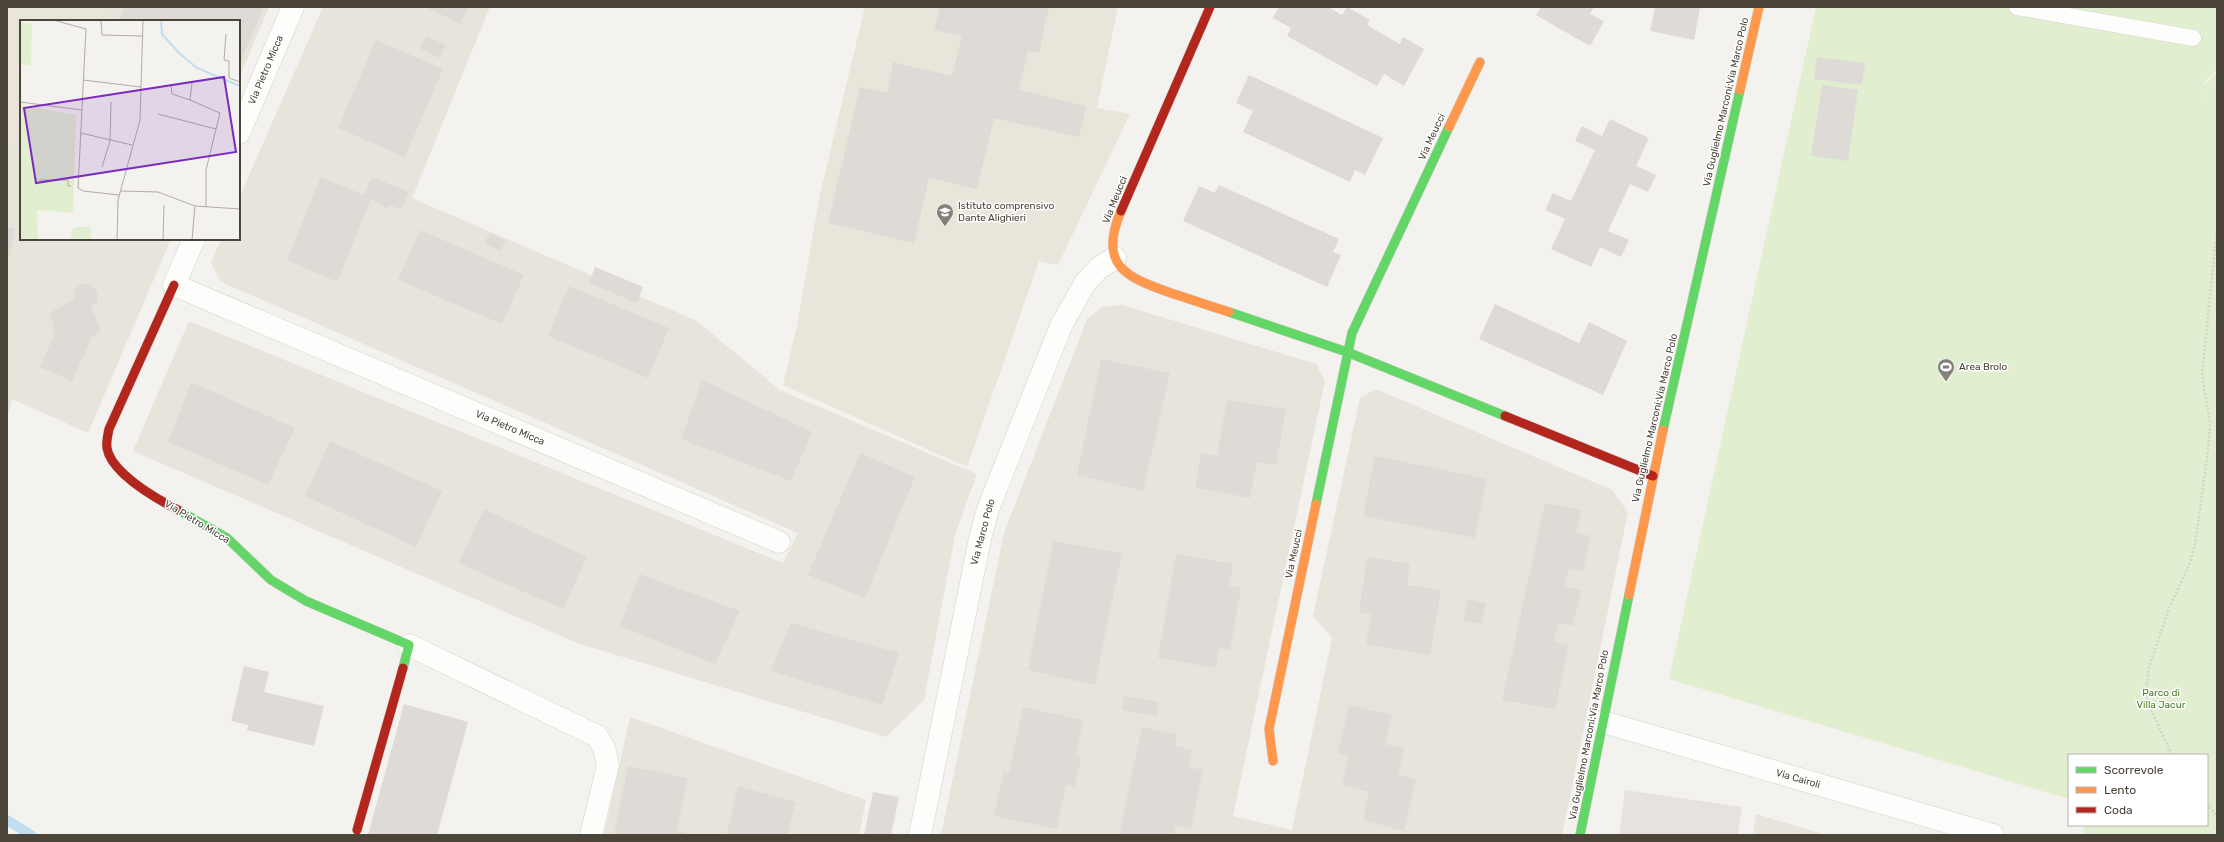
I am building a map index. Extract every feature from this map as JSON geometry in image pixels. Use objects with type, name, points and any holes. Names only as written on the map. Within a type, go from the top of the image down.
[{"type":"street","name":"Via Pietro Micca","points":[[240,131],[293,7]]},
{"type":"street","name":"Via Meucci","points":[[1115,258],[1111,246],[1115,226],[1210,7]]},
{"type":"street","name":"Via Guglielmo Marconi;Via Marco Polo","points":[[1580,835],[1653,476],[1759,7]]},
{"type":"street","name":"Via Meucci","points":[[1273,761],[1269,729],[1352,333],[1480,62]]},
{"type":"street","name":"Via Pietro Micca","points":[[194,240],[109,429],[107,448],[119,469],[149,494],[227,538],[271,580],[306,601],[409,645]]},
{"type":"street","points":[[1115,258],[1124,271],[1139,282],[1347,352],[1653,476]]},
{"type":"street","name":"Via Marco Polo","points":[[920,835],[973,570],[988,509],[1061,326],[1085,283],[1099,268],[1115,258]]},
{"type":"street","name":"Via Pietro Micca","points":[[174,285],[779,542]]},
{"type":"street","points":[[357,830],[409,645],[597,736],[604,748],[608,765],[591,835]]},
{"type":"street","name":"Via Cairoli","points":[[1603,722],[1993,835]]},
{"type":"lane","points":[[2017,7],[2193,38]]},
{"type":"path","points":[[2171,754],[2147,701],[2148,667],[2170,606],[2190,563],[2195,544],[2208,451],[2210,423],[2202,375],[2217,228]]},
{"type":"path","points":[[2208,805],[2217,816]]},
{"type":"shaded area","points":[[7,7],[111,7],[105,20],[20,20],[20,146],[7,143]]},
{"type":"shaded area","points":[[111,7],[269,7],[240,76],[240,20],[105,20]]},
{"type":"shaded area","points":[[323,7],[490,7],[412,198],[697,321],[780,390],[977,474],[955,535],[924,700],[886,737],[577,643],[133,451],[189,321],[783,563],[798,533],[221,282],[211,263],[221,240],[240,240],[240,196]]},
{"type":"shaded area","name":"Istituto comprensivo Dante Alighieri","points":[[865,7],[1118,7],[1097,108],[1130,114],[1058,265],[1039,261],[967,467],[783,385],[797,325],[820,194]]},
{"type":"shaded area","points":[[7,143],[20,146],[20,240],[171,240],[88,433],[12,399],[7,420]]},
{"type":"shaded area","points":[[1122,305],[1316,364],[1325,381],[1233,816],[1292,830],[1332,638],[1313,616],[1360,398],[1376,389],[1612,490],[1628,512],[1562,835],[941,835],[1004,533],[1087,319],[1102,307]]},
{"type":"shaded area","points":[[630,717],[866,800],[859,835],[604,835]]},
{"type":"shaded area","points":[[1625,790],[1742,807],[1738,835],[1619,835]]},
{"type":"shaded area","points":[[1756,814],[1826,835],[1753,835]]},
{"type":"green space","name":"Area Brolo","points":[[1816,7],[2217,7],[2217,70],[2203,84],[2200,104],[2203,86],[2217,73],[2217,835],[2089,835],[2083,833],[2084,826],[2208,826],[2208,754],[2068,754],[2068,799],[1669,679]]},
{"type":"building","points":[[125,7],[258,7],[263,9],[240,64],[240,20],[119,20]]},
{"type":"building","points":[[425,7],[468,7],[461,24]]},
{"type":"building","points":[[940,7],[1049,7],[1039,53],[1028,51],[1019,90],[1086,106],[1079,137],[994,118],[977,189],[929,178],[914,243],[828,223],[860,87],[887,93],[893,62],[952,76],[962,36],[934,30]]},
{"type":"building","points":[[1279,7],[1328,7],[1342,15],[1347,7],[1370,20],[1367,25],[1400,44],[1403,37],[1424,49],[1404,86],[1384,74],[1377,86],[1287,36],[1291,28],[1273,18]]},
{"type":"building","points":[[1541,7],[1594,7],[1590,14],[1604,21],[1590,46],[1536,15]]},
{"type":"building","points":[[1655,7],[1700,7],[1694,40],[1650,31]]},
{"type":"building","points":[[426,36],[446,45],[440,58],[420,49]]},
{"type":"building","points":[[376,40],[443,69],[405,157],[338,128]]},
{"type":"building","points":[[1817,57],[1865,63],[1862,85],[1814,79]]},
{"type":"building","points":[[1249,75],[1383,138],[1365,175],[1355,170],[1350,182],[1243,132],[1253,111],[1236,103]]},
{"type":"building","points":[[1822,85],[1858,90],[1848,161],[1811,156]]},
{"type":"building","points":[[1610,119],[1649,138],[1636,166],[1656,175],[1648,192],[1630,184],[1608,231],[1629,240],[1621,257],[1600,247],[1591,267],[1551,249],[1565,219],[1545,210],[1553,193],[1571,201],[1595,150],[1575,141],[1582,126],[1602,136]]},
{"type":"building","points":[[321,177],[364,195],[372,177],[409,192],[401,210],[390,205],[388,209],[371,199],[337,282],[287,260]]},
{"type":"building","points":[[1219,185],[1339,239],[1333,252],[1341,255],[1327,287],[1183,221],[1199,186],[1215,193]]},
{"type":"building","points":[[7,227],[15,228],[8,261],[7,261]]},
{"type":"building","points":[[420,230],[524,275],[502,324],[398,280]]},
{"type":"building","points":[[490,233],[506,241],[500,251],[484,243]]},
{"type":"building","points":[[595,267],[643,287],[637,303],[589,283]]},
{"type":"building","points":[[82,284],[89,285],[96,290],[98,297],[97,303],[91,306],[101,331],[92,337],[72,381],[40,367],[55,332],[50,313],[74,299],[74,290]]},
{"type":"building","points":[[569,286],[669,328],[648,378],[548,336]]},
{"type":"building","points":[[1495,304],[1579,343],[1589,322],[1627,341],[1603,395],[1479,339]]},
{"type":"building","points":[[1101,359],[1170,373],[1143,491],[1077,475]]},
{"type":"building","points":[[702,380],[812,432],[791,481],[681,439]]},
{"type":"building","points":[[191,382],[295,428],[268,485],[168,442]]},
{"type":"building","points":[[1227,400],[1286,409],[1276,465],[1257,462],[1250,498],[1195,488],[1201,453],[1217,456]]},
{"type":"building","points":[[330,441],[442,491],[416,547],[305,496]]},
{"type":"building","points":[[860,453],[915,477],[865,598],[808,575]]},
{"type":"building","points":[[1375,456],[1487,479],[1475,538],[1363,516]]},
{"type":"building","points":[[1545,503],[1581,510],[1576,533],[1591,536],[1583,572],[1569,568],[1565,586],[1581,590],[1573,626],[1558,623],[1554,641],[1569,645],[1555,709],[1502,700]]},
{"type":"building","points":[[484,509],[587,557],[563,609],[458,563]]},
{"type":"building","points":[[1053,541],[1122,553],[1095,685],[1028,670]]},
{"type":"building","points":[[1176,554],[1233,564],[1229,586],[1241,588],[1230,650],[1219,648],[1216,668],[1158,658]]},
{"type":"building","points":[[1367,557],[1410,564],[1407,585],[1441,590],[1430,655],[1366,644],[1371,614],[1359,612]]},
{"type":"building","points":[[640,574],[740,611],[715,664],[620,626]]},
{"type":"building","points":[[1468,599],[1486,604],[1481,624],[1463,620]]},
{"type":"building","points":[[791,623],[899,653],[882,705],[771,671]]},
{"type":"building","points":[[244,666],[269,672],[264,692],[324,706],[314,746],[247,730],[248,725],[231,721]]},
{"type":"building","points":[[1124,696],[1159,702],[1157,716],[1122,710]]},
{"type":"building","points":[[404,704],[468,722],[437,835],[368,835]]},
{"type":"building","points":[[1349,705],[1392,715],[1385,744],[1405,748],[1398,775],[1416,779],[1404,831],[1363,820],[1369,792],[1342,785],[1349,756],[1338,753]]},
{"type":"building","points":[[1023,707],[1083,720],[1076,756],[1081,757],[1075,787],[1066,785],[1057,829],[994,816],[1004,771],[1009,773]]},
{"type":"building","points":[[1142,727],[1177,734],[1175,746],[1192,750],[1188,767],[1203,770],[1191,829],[1176,826],[1174,835],[1119,835]]},
{"type":"building","points":[[628,766],[687,778],[677,831],[691,835],[614,835]]},
{"type":"building","points":[[738,786],[796,802],[787,835],[726,835]]},
{"type":"building","points":[[873,792],[899,797],[891,835],[864,835]]},
{"type":"waterway","points":[[7,820],[31,835]]},
{"type":"traffic: fast","points":[[1663,430],[1740,90]]},
{"type":"traffic: fast","points":[[1316,504],[1352,333],[1449,127]]},
{"type":"traffic: fast","points":[[1229,312],[1347,352],[1505,416]]},
{"type":"traffic: fast","points":[[178,510],[227,538],[271,580],[306,601],[409,645],[403,668]]},
{"type":"traffic: fast","points":[[1580,835],[1629,595]]},
{"type":"traffic: slow","points":[[1740,90],[1759,7]]},
{"type":"traffic: slow","points":[[1449,127],[1480,62]]},
{"type":"traffic: slow","points":[[1121,211],[1115,229],[1113,244],[1115,256],[1120,266],[1129,274],[1155,287],[1229,312]]},
{"type":"traffic: slow","points":[[1629,595],[1663,430]]},
{"type":"traffic: slow","points":[[1273,761],[1269,729],[1316,504]]},
{"type":"traffic: jam","points":[[1121,211],[1210,7]]},
{"type":"traffic: jam","points":[[174,285],[109,429],[107,448],[110,457],[126,476],[147,492],[178,510]]},
{"type":"traffic: jam","points":[[1505,416],[1653,476]]},
{"type":"traffic: jam","points":[[357,830],[403,668]]},
{"type":"place","name":"Istituto comprensivo Dante Alighieri","points":[[945,227]]},
{"type":"place","name":"Area Brolo","points":[[1946,382]]},
{"type":"park label","name":"Parco di Villa Jacur","points":[[2161,698]]}]
